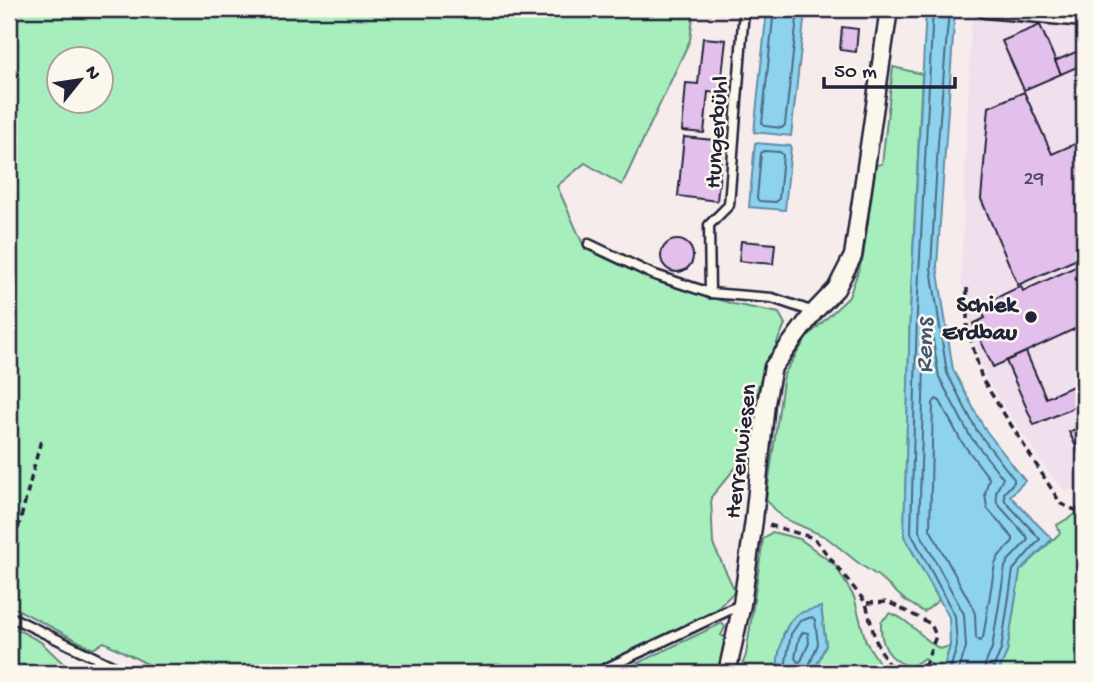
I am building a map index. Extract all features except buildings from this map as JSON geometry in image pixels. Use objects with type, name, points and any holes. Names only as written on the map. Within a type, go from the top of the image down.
[{"type":"street","name":"Herrenwiesen","points":[[727,673],[742,604],[766,403],[773,367],[814,312],[836,289],[853,257],[889,9]]},
{"type":"street","points":[[985,9],[1084,18]]},
{"type":"lane","name":"Hungerbühl","points":[[710,293],[709,225],[729,205],[744,9]]},
{"type":"lane","points":[[589,244],[652,274],[710,293],[772,298],[814,312]]},
{"type":"lane","points":[[596,673],[742,604]]},
{"type":"lane","points":[[9,616],[127,673]]},
{"type":"path","points":[[967,288],[967,327],[982,379],[1062,504],[1075,510],[1084,505]]},
{"type":"path","points":[[9,564],[41,440]]},
{"type":"path","points":[[754,520],[814,538],[866,603],[875,639],[888,664],[907,673],[925,665]]},
{"type":"path","points":[[866,603],[888,602],[931,624],[936,636],[925,665],[919,673]]},
{"type":"shaded area","points":[[977,9],[1084,9],[1084,487],[1067,491],[1051,476],[987,380],[971,331],[961,279],[971,26]]},
{"type":"green space","points":[[9,9],[694,9],[690,40],[622,185],[585,163],[557,186],[585,249],[653,280],[733,304],[779,313],[785,324],[758,387],[752,448],[711,497],[713,544],[735,591],[710,616],[589,673],[158,673],[157,669],[104,642],[93,649],[9,605]]},
{"type":"green space","points":[[893,67],[922,74],[910,312],[904,536],[939,600],[924,612],[906,601],[826,537],[783,518],[766,500],[784,374],[807,337],[849,297],[863,257],[876,165],[882,164]]},
{"type":"green space","points":[[1084,509],[1084,673],[998,673],[1007,652],[1020,571],[1060,533],[1057,525]]},
{"type":"green space","points":[[772,532],[800,539],[835,565],[854,597],[866,642],[880,664],[894,673],[813,673],[826,645],[821,607],[784,631],[778,673],[739,673],[746,655],[763,539]]},
{"type":"green space","points":[[890,613],[940,649],[950,646],[942,673],[927,673],[931,664],[924,658],[911,667],[891,656],[884,644],[881,630],[881,622]]},
{"type":"green space","points":[[722,623],[725,627],[721,635],[731,641],[723,673],[617,673]]},
{"type":"green space","points":[[9,625],[41,642],[73,673],[9,673]]},
{"type":"water","points":[[767,9],[805,12],[791,136],[754,132]]},
{"type":"water","name":"Rems","points":[[926,9],[955,9],[937,266],[953,370],[984,428],[1025,481],[1010,496],[1052,539],[1020,571],[1007,652],[998,673],[942,673],[950,646],[949,617],[904,536],[910,312]]},
{"type":"water","points":[[755,143],[791,146],[785,210],[749,207]]},
{"type":"water","points":[[821,607],[826,645],[813,673],[778,673],[781,643],[787,627],[795,616]]},
{"type":"place","name":"Schiek Erdbau","points":[[1031,317]]}]
